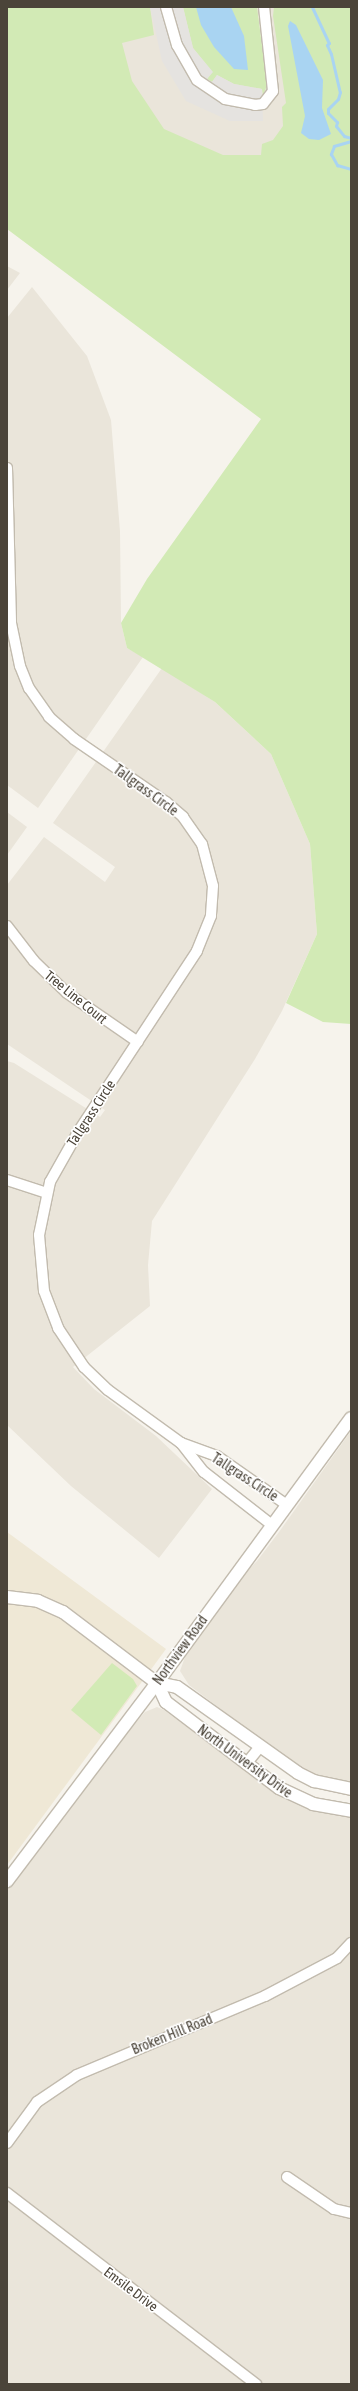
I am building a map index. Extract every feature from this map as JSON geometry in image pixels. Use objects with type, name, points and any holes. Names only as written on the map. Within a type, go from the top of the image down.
[{"type":"street","points":[[166,7],[177,45],[197,80],[225,99],[254,105],[264,104],[273,91],[264,7]]},
{"type":"street","name":"Tallgrass Circle","points":[[7,468],[11,623],[20,666],[29,688],[49,717],[74,739],[166,802],[182,817],[202,844],[211,872],[213,903],[203,940],[73,1140],[58,1166],[47,1193],[41,1222],[39,1251],[44,1291],[58,1328],[76,1357],[93,1376],[180,1443],[204,1472],[272,1526]]},
{"type":"street","name":"Tree Line Court","points":[[7,926],[34,961],[67,993],[138,1042]]},
{"type":"street","points":[[7,1180],[47,1193]]},
{"type":"street","name":"Northview Road","points":[[7,1881],[157,1683],[351,1418]]},
{"type":"street","name":"Tallgrass Circle","points":[[180,1443],[217,1456],[287,1505]]},
{"type":"street","name":"North University Drive","points":[[7,1597],[38,1601],[63,1612],[157,1683],[178,1688],[298,1773],[314,1781],[351,1789]]},
{"type":"street","name":"North University Drive","points":[[157,1683],[166,1702],[246,1764],[295,1797],[313,1804],[351,1811]]},
{"type":"street","points":[[246,1764],[260,1747]]},
{"type":"street","name":"Broken Hill Road","points":[[7,2143],[37,2102],[77,2075],[265,1996],[337,1958],[351,1943]]},
{"type":"street","points":[[287,2177],[334,2209],[351,2213]]},
{"type":"street","name":"Emsile Drive","points":[[7,2193],[256,2384]]},
{"type":"shaded area","points":[[67,7],[351,7],[313,164],[187,162]]},
{"type":"shaded area","points":[[150,7],[183,7],[193,48],[213,72],[207,79],[212,82],[217,75],[234,84],[262,89],[263,121],[230,121],[186,101],[162,61]]},
{"type":"shaded area","points":[[7,266],[20,273],[7,290]]},
{"type":"shaded area","points":[[32,287],[87,356],[111,420],[120,531],[121,623],[127,648],[143,657],[38,808],[7,785],[7,318]]},
{"type":"shaded area","points":[[162,668],[215,702],[271,754],[310,844],[317,934],[282,1011],[255,1059],[152,1221],[148,1265],[150,1306],[73,1367],[94,1389],[156,1436],[212,1489],[159,1558],[71,1486],[7,1425],[7,1061],[14,1063],[100,1117],[105,1110],[7,1044],[7,885],[44,837],[105,882],[115,867],[53,823]]},
{"type":"shaded area","points":[[7,812],[27,827],[7,855]]},
{"type":"shaded area","points":[[351,1431],[351,1783],[321,1778],[293,1764],[189,1685],[180,1671],[185,1657],[200,1632],[242,1576],[257,1561],[279,1532]]},
{"type":"shaded area","points":[[7,1532],[166,1649],[7,1865]]},
{"type":"shaded area","points":[[157,1707],[164,1710],[281,1796],[321,1812],[351,1817],[351,2384],[7,2384],[7,1887],[104,1759],[145,1712]]},
{"type":"green space","points":[[7,7],[150,7],[154,35],[122,43],[132,81],[164,129],[223,155],[261,155],[262,144],[273,140],[283,126],[282,107],[286,103],[273,16],[274,7],[351,7],[351,1024],[323,1022],[286,1003],[317,934],[310,844],[271,754],[215,702],[127,648],[121,623],[147,579],[261,419],[7,229]]},
{"type":"green space","points":[[183,7],[257,7],[267,85],[263,96],[262,89],[234,84],[217,75],[212,82],[207,79],[212,72],[193,48]]},
{"type":"green space","points":[[112,1663],[133,1679],[137,1686],[101,1735],[71,1710]]},
{"type":"water","points":[[196,7],[231,7],[244,36],[248,70],[234,69],[214,47],[201,25]]},
{"type":"water","points":[[290,21],[296,25],[323,80],[322,108],[331,134],[319,140],[309,139],[301,133],[305,116],[288,26]]},
{"type":"waterway","points":[[312,7],[329,43],[327,45],[331,54],[340,92],[338,99],[328,109],[328,113],[337,122],[336,126],[344,136],[351,138]]},
{"type":"waterway","points":[[351,141],[334,146],[331,154],[337,165],[351,169]]}]
